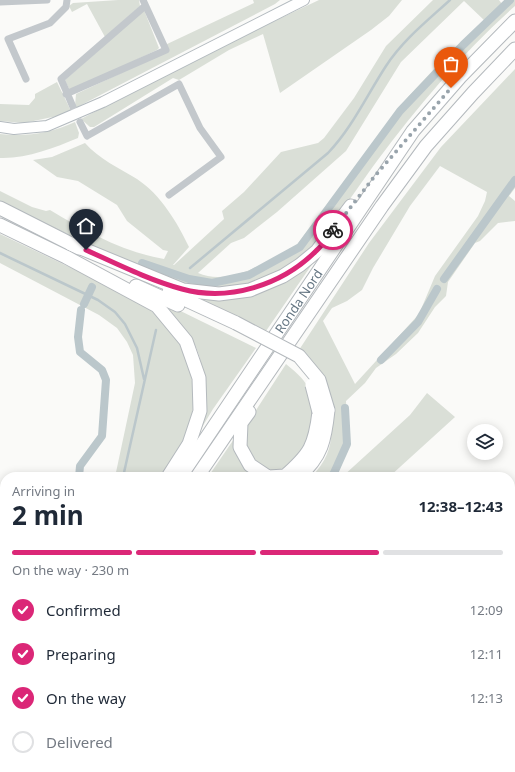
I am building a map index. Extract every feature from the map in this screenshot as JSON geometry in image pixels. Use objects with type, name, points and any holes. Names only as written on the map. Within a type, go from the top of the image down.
[{"type":"highway","name":"Ronda Nord","points":[[183,472],[413,131],[460,77],[515,21]]},
{"type":"highway","name":"Ronda Nord","points":[[200,472],[269,368],[296,333],[382,206],[426,146],[473,92],[515,49]]},
{"type":"highway","points":[[71,244],[183,290],[219,294],[250,290],[283,276],[300,265],[317,251],[364,188],[413,131]]},
{"type":"highway","points":[[0,208],[235,327],[293,362],[312,385],[323,411],[325,440],[310,467],[304,472]]},
{"type":"highway","points":[[0,225],[157,306],[186,341],[199,378],[200,411],[189,444],[171,472]]},
{"type":"highway","points":[[66,258],[235,327]]},
{"type":"highway","points":[[260,472],[250,465],[240,447],[241,423],[274,372],[296,333]]},
{"type":"highway","points":[[289,472],[304,459],[316,436],[323,411]]},
{"type":"street","points":[[0,2],[47,0]]},
{"type":"street","points":[[26,79],[8,39],[50,23],[66,7],[67,0]]},
{"type":"street","points":[[283,11],[286,0]]},
{"type":"street","points":[[0,127],[14,129],[47,126],[103,102],[304,0]]},
{"type":"street","points":[[66,94],[166,50],[144,3],[61,79],[66,94],[73,107]]},
{"type":"street","points":[[80,122],[87,136],[179,84],[200,128],[221,157],[169,195]]},
{"type":"shaded area","points":[[139,0],[140,6],[105,37],[87,4],[72,12],[69,6],[73,3]]},
{"type":"shaded area","points":[[253,0],[280,0],[275,4],[62,115],[24,123],[0,121],[0,104],[29,105],[35,98],[35,94],[57,82],[70,109],[75,106],[76,94],[162,54],[165,45],[254,3]]},
{"type":"shaded area","points":[[319,0],[402,0],[389,16],[371,30],[280,93],[263,34],[229,50],[179,80],[173,78],[94,127],[90,127],[81,119],[211,51]]},
{"type":"shaded area","points":[[433,0],[499,0],[502,4],[506,0],[515,0],[515,6],[478,41],[425,100],[377,161],[336,218],[313,246],[288,267],[267,278],[244,284],[220,287],[188,284],[173,280],[100,249],[0,201],[0,191],[32,207],[46,211],[50,210],[77,226],[119,246],[149,256],[164,259],[168,251],[163,250],[127,221],[117,205],[78,181],[57,177],[33,160],[52,157],[85,143],[103,159],[146,185],[168,210],[189,247],[174,265],[224,219],[222,211],[244,192],[281,152],[318,143],[324,138],[354,98],[386,46]],"holes":[[[464,1],[485,21],[448,54],[408,97],[296,246],[261,265],[236,275],[223,277],[198,273],[231,243],[244,238],[277,212],[346,151],[401,62]]]},
{"type":"shaded area","points":[[144,10],[159,48],[76,88],[69,89],[65,80]]},
{"type":"shaded area","points":[[515,69],[515,188],[509,196],[515,201],[515,221],[498,223],[480,241],[475,243],[448,282],[446,296],[435,307],[418,333],[396,354],[376,368],[365,383],[346,401],[348,444],[335,472],[315,472],[329,449],[331,439],[331,419],[318,370],[311,360],[299,350],[369,243],[441,147]],"holes":[[[440,166],[487,192],[485,201],[478,216],[435,276],[419,314],[355,384],[323,321],[332,308],[347,301],[362,290],[373,268],[410,206]]]},
{"type":"shaded area","points":[[75,122],[79,133],[78,138],[30,155],[0,158],[0,134],[19,135],[38,133],[57,129]]},
{"type":"shaded area","points":[[0,234],[128,295],[142,304],[166,324],[183,348],[192,377],[193,399],[192,419],[188,433],[168,472],[116,472],[135,383],[133,355],[127,342],[117,328],[99,315],[0,263]]},
{"type":"shaded area","points":[[324,247],[266,331],[182,293],[238,297]]},
{"type":"shaded area","points":[[152,297],[256,348],[213,409],[198,434],[202,384],[200,358],[191,338],[177,319]]},
{"type":"shaded area","points":[[286,364],[306,384],[310,394],[312,407],[311,421],[309,434],[304,447],[297,458],[287,466],[276,470],[270,470],[253,462],[246,443],[247,424]]},
{"type":"shaded area","points":[[427,393],[455,417],[394,472],[347,472],[410,415]]},
{"type":"shaded area","points":[[234,439],[238,456],[243,465],[251,472],[211,472]]},
{"type":"waterway","points":[[190,268],[328,153],[345,133],[386,66],[400,48],[450,0]]},
{"type":"waterway","points":[[142,263],[189,279],[212,283],[249,275],[300,247],[400,111],[463,45],[510,0]]},
{"type":"waterway","points":[[444,279],[515,180]]},
{"type":"waterway","points":[[0,253],[98,300],[115,312],[125,324],[137,348],[144,379]]},
{"type":"waterway","points":[[84,304],[92,287]]},
{"type":"waterway","points":[[381,360],[418,322],[437,289]]},
{"type":"waterway","points":[[79,472],[80,466],[102,436],[106,380],[102,370],[80,352],[78,337],[81,310]]},
{"type":"waterway","points":[[124,472],[156,330]]},
{"type":"waterway","points":[[334,472],[347,444],[345,408]]},
{"type":"way so far","points":[[333,230],[364,188],[451,88]]},
{"type":"route","points":[[86,250],[183,290],[219,294],[250,290],[283,276],[300,265],[317,251],[333,230]]}]
